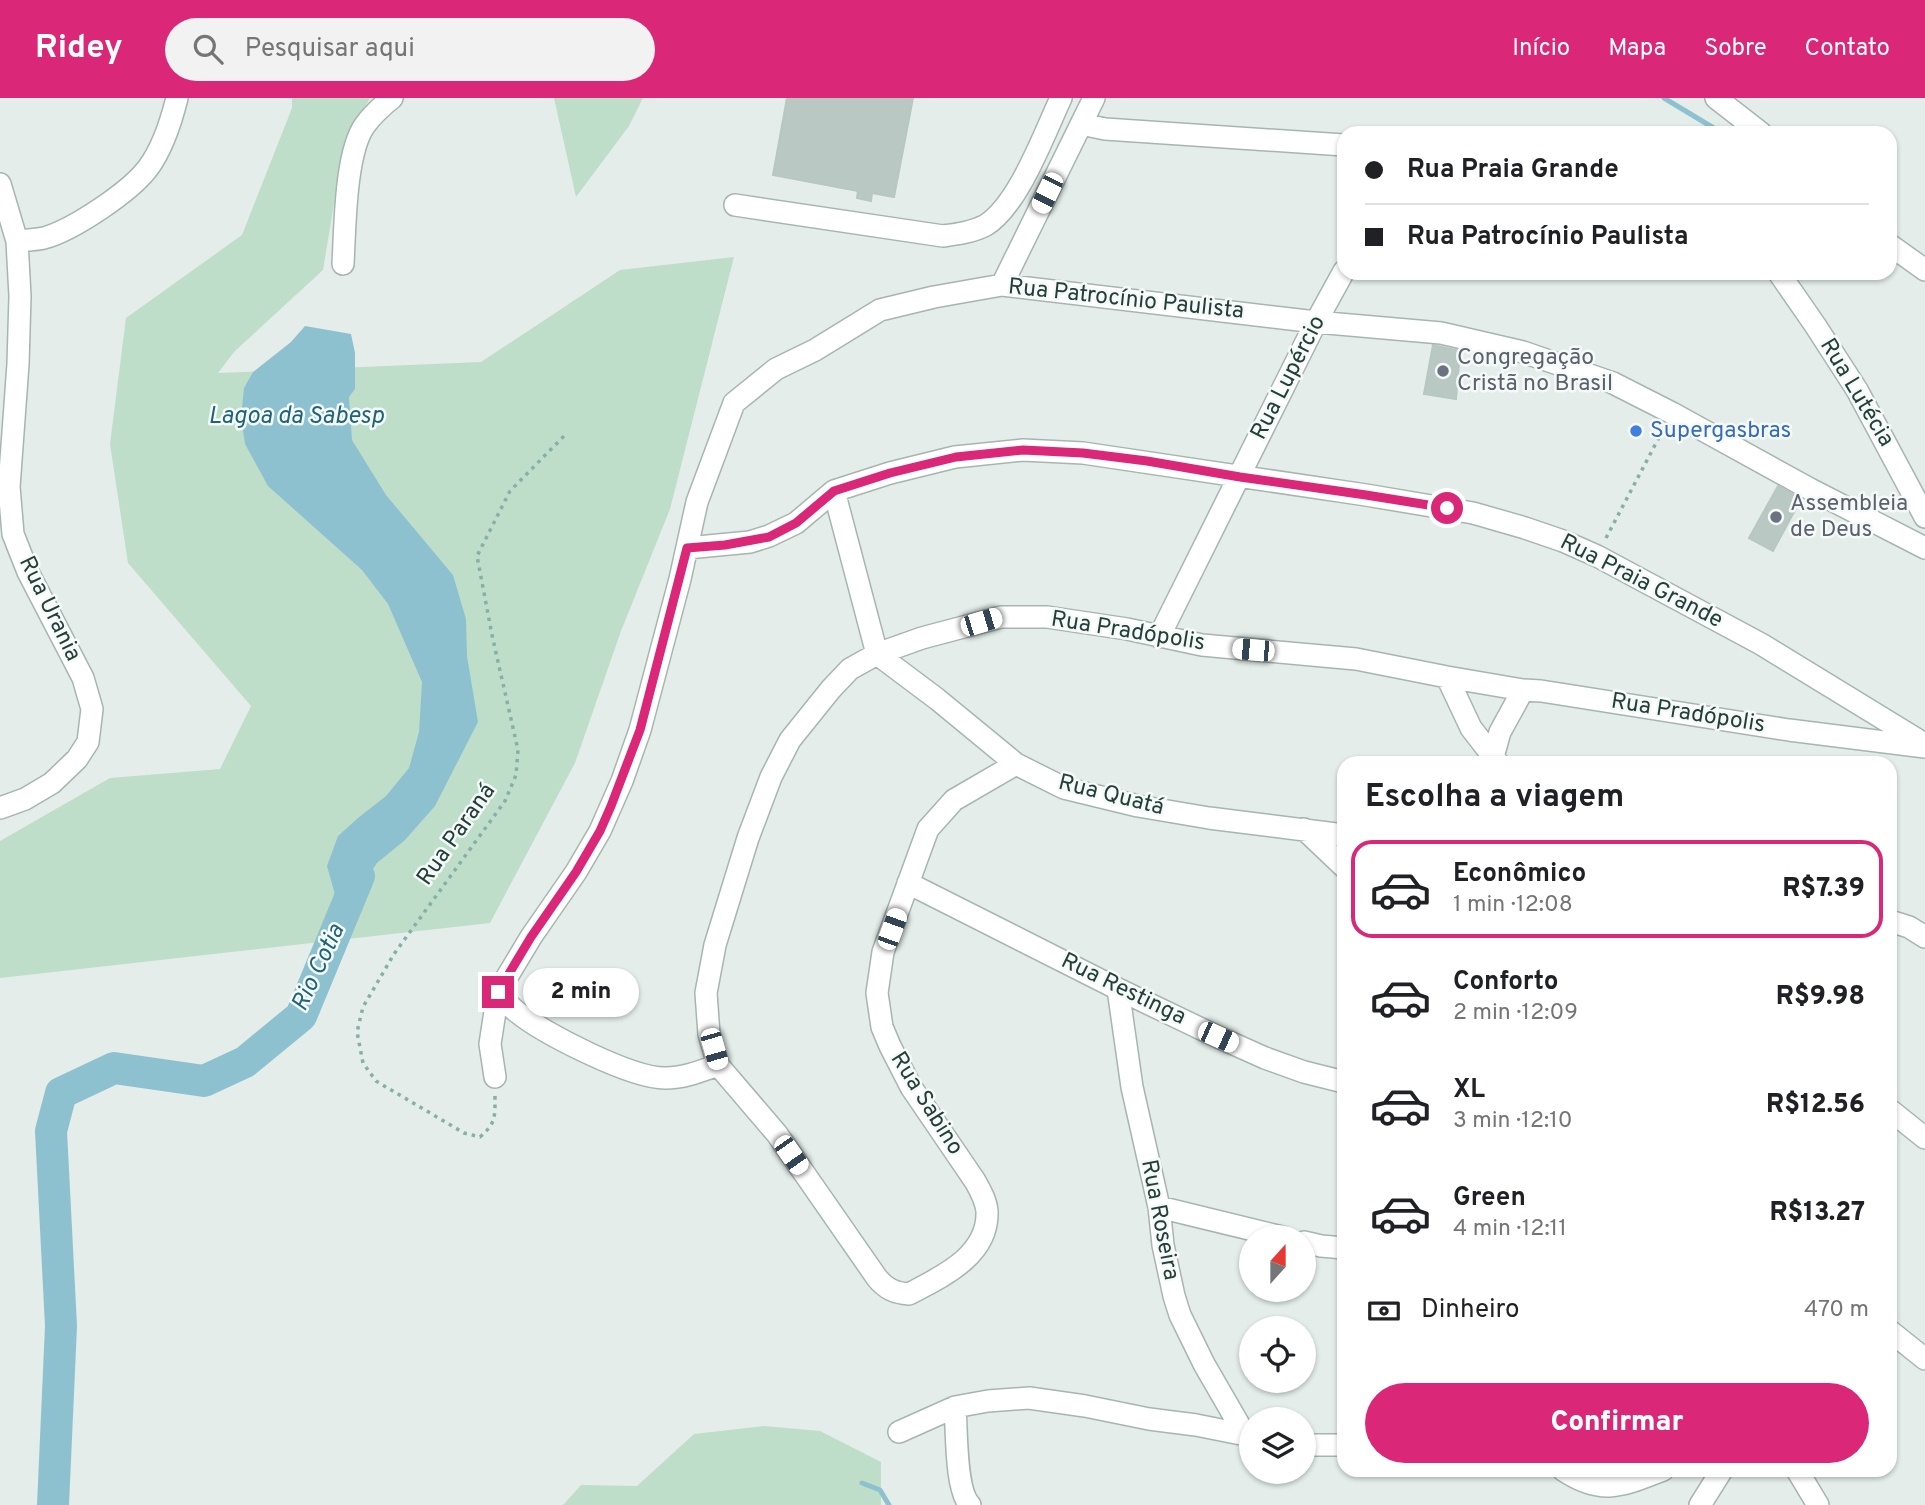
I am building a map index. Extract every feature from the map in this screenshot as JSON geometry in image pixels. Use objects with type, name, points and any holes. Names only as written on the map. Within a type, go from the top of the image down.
[{"type":"street","points":[[17,241],[44,238],[73,226],[128,188],[147,170],[160,148],[177,98]]},
{"type":"street","points":[[343,264],[349,182],[356,143],[363,126],[392,98]]},
{"type":"street","points":[[735,205],[943,236],[965,233],[986,225],[1003,210],[1019,188],[1061,98]]},
{"type":"street","points":[[1002,285],[1094,98]]},
{"type":"street","points":[[1716,98],[1752,126]]},
{"type":"street","points":[[1081,124],[1105,129],[1337,145]]},
{"type":"street","name":"Rua Urania","points":[[0,184],[17,241],[20,296],[9,487],[13,534],[28,572],[83,678],[92,709],[88,742],[77,759],[52,783],[25,800],[0,808]]},
{"type":"street","points":[[1897,250],[1925,270]]},
{"type":"street","name":"Rua Lupércio","points":[[1159,637],[1339,280]]},
{"type":"street","name":"Rua Lutécia","points":[[1784,280],[1857,390],[1925,517]]},
{"type":"street","name":"Rua Patrocínio Paulista","points":[[498,992],[531,937],[576,872],[611,806],[640,730],[697,502],[734,403],[776,369],[816,350],[880,310],[1002,285],[1316,322],[1441,333],[1523,352],[1613,383],[1925,548]]},
{"type":"street","name":"Rua Praia Grande","points":[[687,548],[769,537],[796,523],[834,491],[890,473],[956,457],[1023,450],[1083,453],[1169,464],[1366,495],[1474,513],[1563,541],[1597,556],[1761,644],[1925,746]]},
{"type":"street","points":[[834,491],[877,654]]},
{"type":"street","name":"Rua Pradópolis","points":[[718,1065],[709,1034],[706,993],[715,945],[748,838],[766,789],[790,740],[850,669],[877,654],[922,638],[1001,617],[1047,617],[1127,629],[1202,645],[1356,659],[1523,690],[1790,730],[1925,746]]},
{"type":"street","name":"Rua Quatá","points":[[877,654],[1016,764],[1064,788],[1138,806],[1209,818],[1337,834]]},
{"type":"street","points":[[1447,677],[1471,728],[1493,756]]},
{"type":"street","points":[[1497,756],[1500,732],[1523,690]]},
{"type":"street","name":"Rua Sabino","points":[[718,1065],[777,1134],[883,1286],[909,1294],[952,1271],[972,1253],[984,1230],[987,1212],[984,1197],[911,1087],[882,1027],[877,993],[884,952],[928,829],[954,800],[1016,764]]},
{"type":"street","points":[[1304,829],[1337,860]]},
{"type":"street","name":"Rua Restinga","points":[[908,883],[1118,989],[1265,1058],[1337,1080]]},
{"type":"street","points":[[1897,923],[1925,937]]},
{"type":"street","name":"Rua Roseira","points":[[1118,989],[1132,1087],[1159,1207],[1163,1245],[1174,1296],[1180,1315],[1205,1364],[1239,1420]]},
{"type":"street","points":[[495,1077],[490,1044],[498,992]]},
{"type":"street","points":[[498,992],[518,1013],[542,1028],[603,1060],[638,1073],[663,1078],[689,1075],[718,1065]]},
{"type":"street","points":[[1897,1116],[1925,1138]]},
{"type":"street","points":[[1159,1207],[1239,1227]]},
{"type":"street","points":[[1316,1246],[1337,1248]]},
{"type":"street","points":[[1897,1337],[1925,1359]]},
{"type":"street","points":[[899,1432],[955,1407],[1029,1398],[1239,1433]]},
{"type":"street","points":[[955,1407],[959,1472],[965,1500],[970,1505]]},
{"type":"street","points":[[1316,1445],[1337,1445]]},
{"type":"street","points":[[1575,1477],[1600,1487],[1611,1487],[1642,1477]]},
{"type":"street","points":[[1699,1505],[1717,1477]]},
{"type":"street","points":[[1801,1477],[1818,1505]]},
{"type":"path","points":[[1597,556],[1672,413]]},
{"type":"path","name":"Rua Paraná","points":[[495,1077],[495,1117],[490,1128],[480,1137],[464,1133],[376,1081],[363,1063],[357,1032],[362,1007],[394,954],[505,801],[516,775],[518,750],[477,556],[510,491],[566,434]]},
{"type":"green space","points":[[292,98],[370,98],[344,144],[323,270],[234,352],[218,373],[481,362],[620,270],[734,257],[670,509],[621,631],[575,763],[490,923],[0,978],[0,841],[110,778],[220,769],[251,706],[128,563],[110,444],[126,318],[242,235],[292,108]]},
{"type":"green space","points":[[554,98],[643,98],[629,126],[576,197]]},
{"type":"green space","points":[[764,1426],[820,1431],[881,1462],[881,1505],[563,1505],[581,1485],[637,1486],[694,1434]]},
{"type":"water","name":"Lagoa da Sabesp","points":[[305,326],[351,334],[355,353],[355,389],[349,397],[352,440],[386,495],[453,575],[466,619],[467,656],[478,722],[435,806],[405,840],[377,863],[341,916],[327,866],[338,836],[386,796],[409,768],[419,732],[422,682],[388,604],[362,570],[268,486],[245,444],[241,418],[244,388],[253,372],[291,342]]},
{"type":"building","points":[[787,98],[913,98],[894,197],[872,193],[871,201],[857,198],[858,191],[773,175]]},
{"type":"building","name":"Congregação Cristã no Brasil","points":[[1433,345],[1460,351],[1456,399],[1424,394]]},
{"type":"building","name":"Assembleia de Deus","points":[[1778,486],[1801,499],[1773,551],[1749,538]]},
{"type":"waterway","points":[[1664,98],[1710,126]]},
{"type":"waterway","name":"Rio Cotia","points":[[53,1505],[61,1326],[51,1131],[61,1093],[114,1068],[204,1081],[245,1062],[301,1016],[359,876]]},
{"type":"waterway","points":[[862,1483],[880,1490],[889,1505]]},
{"type":"place","name":"Congregação Cristã no Brasil","points":[[1443,371]]},
{"type":"place","name":"Supergasbras","points":[[1636,431]]},
{"type":"place","name":"Assembleia de Deus","points":[[1776,517]]},
{"type":"route","points":[[498,992],[531,937],[576,872],[600,831],[622,781],[640,730],[687,548],[769,537],[796,523],[834,491],[890,473],[956,457],[1023,450],[1083,453],[1169,464],[1447,508]]}]
